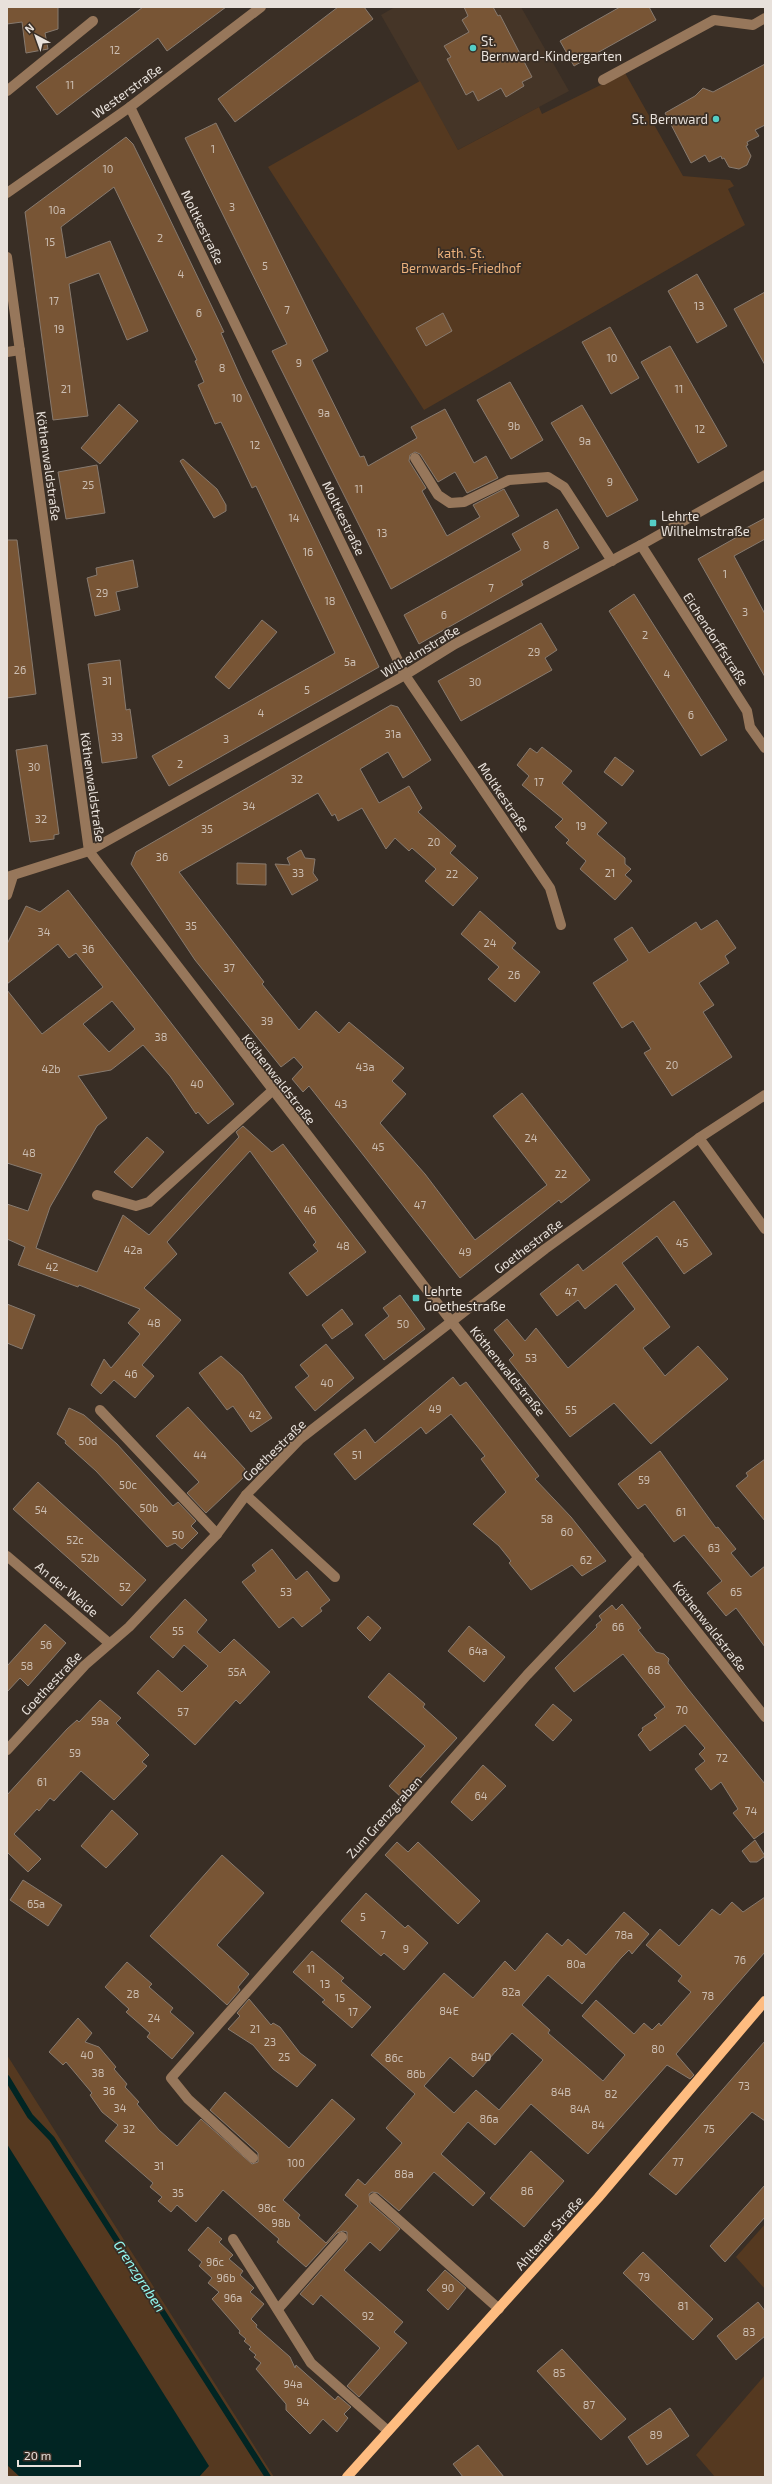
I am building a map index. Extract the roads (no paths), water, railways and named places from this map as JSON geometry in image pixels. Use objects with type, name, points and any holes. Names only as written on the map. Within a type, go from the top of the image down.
[{"type":"main road","name":"Ahltener Straße","points":[[347,2477],[598,2198],[765,2001]]},
{"type":"street","name":"Westerstraße","points":[[7,193],[130,107],[261,7]]},
{"type":"street","points":[[603,80],[714,20],[753,25],[765,18]]},
{"type":"street","points":[[7,91],[93,21]]},
{"type":"street","name":"Moltkestraße","points":[[130,107],[405,675],[550,888],[561,925]]},
{"type":"street","name":"Köthenwaldstraße","points":[[7,257],[88,851],[451,1321],[765,1717]]},
{"type":"street","points":[[7,352],[20,350]]},
{"type":"street","points":[[415,458],[438,495],[450,503],[464,502],[509,480],[548,477],[564,487],[612,561]]},
{"type":"street","name":"Wilhelmstraße","points":[[10,876],[88,851],[405,675],[455,644],[612,561],[765,475]]},
{"type":"street","name":"Eichendorffstraße","points":[[640,545],[747,711],[750,727],[765,748]]},
{"type":"street","points":[[7,895],[10,876]]},
{"type":"street","points":[[97,1195],[136,1206],[149,1202],[272,1091]]},
{"type":"street","name":"Goethestraße","points":[[7,1750],[86,1665],[109,1643],[129,1627],[217,1534],[246,1495],[300,1439],[550,1244],[699,1138],[765,1095]]},
{"type":"street","points":[[699,1138],[765,1228]]},
{"type":"street","points":[[100,1410],[217,1534]]},
{"type":"street","points":[[246,1495],[335,1577]]},
{"type":"street","name":"An der Weide","points":[[7,1556],[109,1643]]},
{"type":"street","name":"Zum Grenzgraben","points":[[253,2158],[188,2100],[171,2078],[527,1675],[639,1557]]},
{"type":"street","points":[[374,2198],[499,2309]]},
{"type":"street","points":[[278,2308],[342,2237]]},
{"type":"street","points":[[233,2239],[278,2308],[311,2363],[388,2431]]},
{"type":"water","points":[[7,2144],[209,2466],[199,2477],[20,2477],[7,2465]]},
{"type":"waterway","name":"Grenzgraben","points":[[7,2078],[30,2116],[52,2139],[268,2477]]},
{"type":"place","name":"St. Bernward-Kindergarten","points":[[473,48]]},
{"type":"place","name":"St. Bernward","points":[[716,119]]},
{"type":"place","name":"Lehrte Wilhelmstraße","points":[[653,523]]},
{"type":"place","name":"Lehrte Goethestraße","points":[[416,1298]]},
{"type":"park label","name":"kath. St. Bernwards-Friedhof","points":[[461,260]]}]
